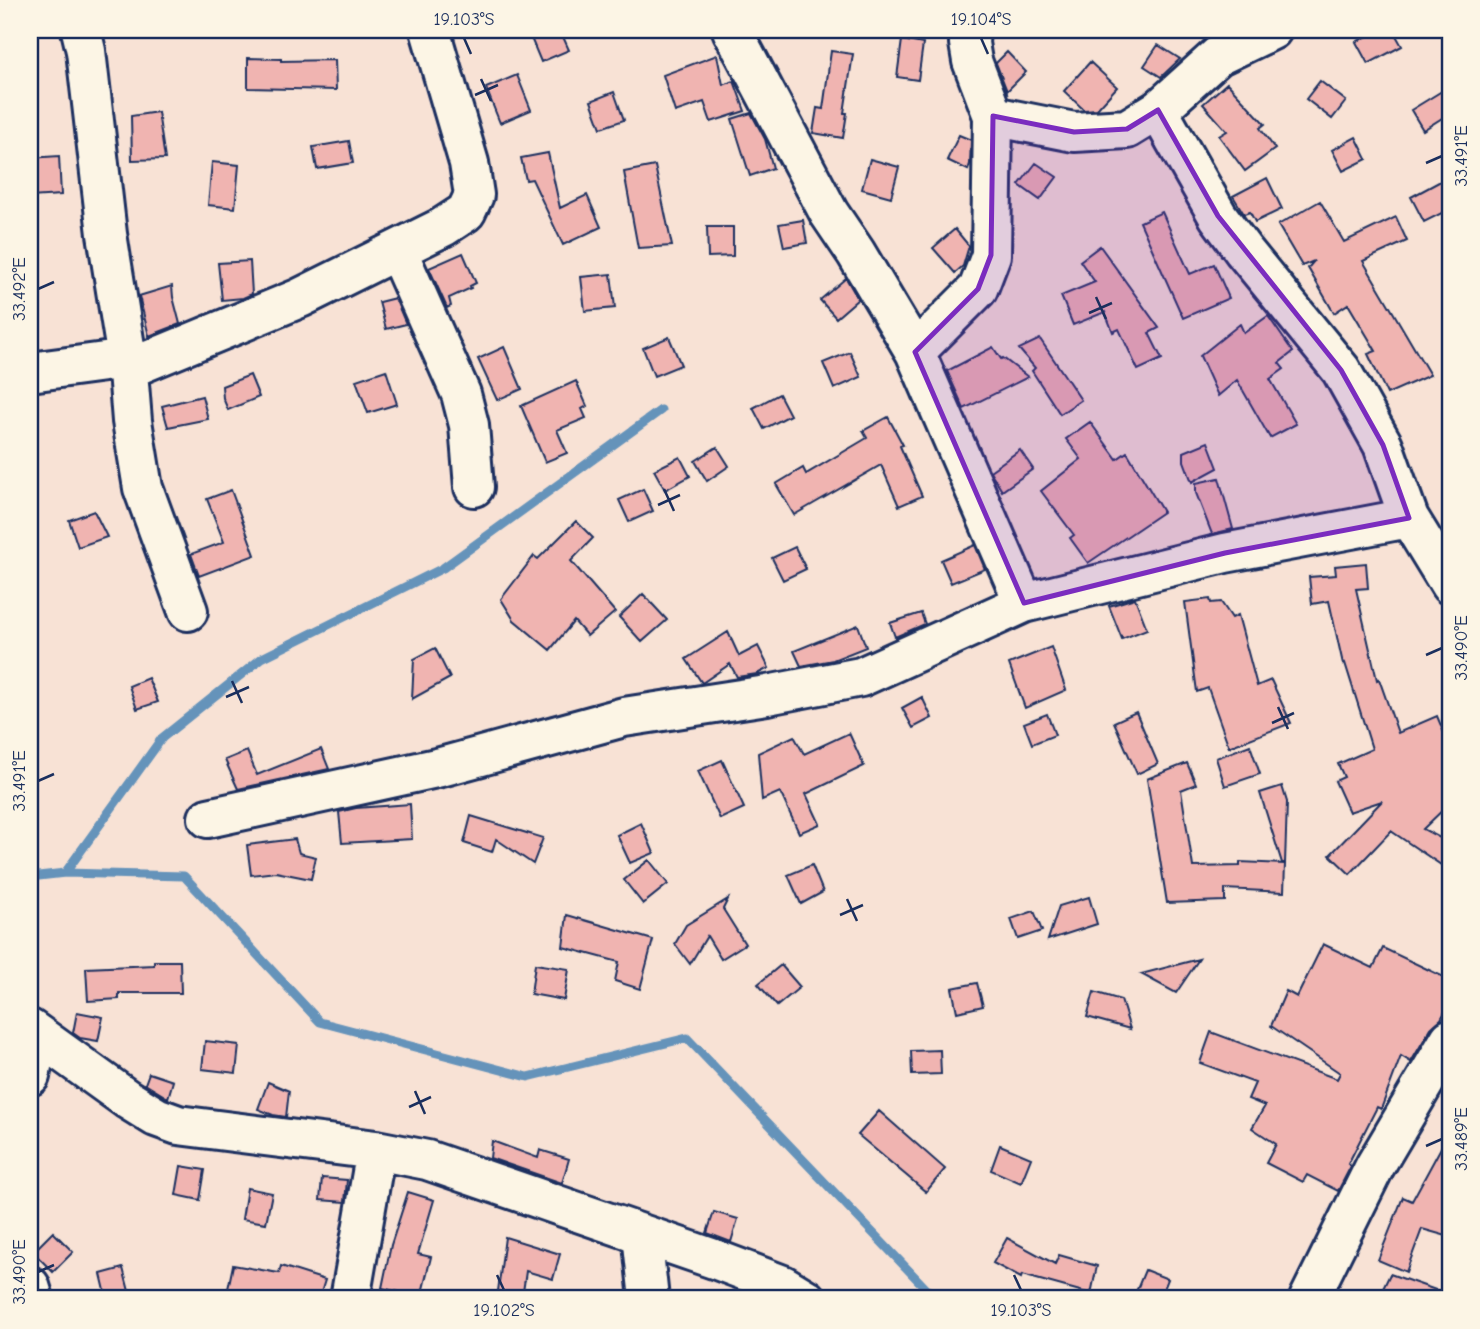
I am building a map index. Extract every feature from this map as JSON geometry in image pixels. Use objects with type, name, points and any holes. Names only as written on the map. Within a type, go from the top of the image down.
[{"type":"street","points":[[81,30],[86,51],[107,234],[143,488],[188,611]]},
{"type":"street","points":[[30,372],[127,364],[300,298],[443,227],[466,212],[474,195],[469,163],[430,30]]},
{"type":"street","points":[[732,30],[829,213],[915,352],[1024,603]]},
{"type":"street","points":[[915,352],[978,289],[991,255],[993,116],[972,61],[970,30]]},
{"type":"street","points":[[993,116],[1074,132],[1127,129],[1158,110],[1223,43],[1272,30]]},
{"type":"street","points":[[1158,110],[1218,216],[1341,370],[1383,445],[1409,517],[1450,585]]},
{"type":"street","points":[[397,250],[461,394],[469,425],[474,487]]},
{"type":"street","points":[[208,818],[441,767],[624,717],[767,695],[861,677],[1024,603],[1225,553],[1409,517]]},
{"type":"street","points":[[30,1076],[34,1032]]},
{"type":"street","points":[[34,1032],[127,1099],[156,1117],[178,1125],[376,1150],[427,1160],[783,1285],[806,1299]]},
{"type":"street","points":[[1309,1299],[1375,1166],[1450,1039]]},
{"type":"street","points":[[349,1299],[376,1150]]},
{"type":"street","points":[[642,1234],[649,1299]]},
{"type":"street","points":[[30,1286],[34,1299]]},
{"type":"highlighted area","points":[[1158,110],[1218,216],[1341,370],[1383,445],[1409,518],[1225,553],[1024,603],[915,352],[978,289],[991,255],[993,116],[1074,132],[1127,129]]},
{"type":"building","points":[[549,30],[560,30],[569,50],[541,62],[531,38]]},
{"type":"building","points":[[1379,30],[1393,30],[1402,46],[1368,64],[1356,42]]},
{"type":"building","points":[[902,40],[923,44],[918,80],[897,77]]},
{"type":"building","points":[[1158,45],[1180,59],[1161,77],[1144,66]]},
{"type":"building","points":[[831,51],[853,54],[843,138],[813,133],[817,108],[823,109]]},
{"type":"building","points":[[1007,52],[1026,72],[1007,91],[996,63]]},
{"type":"building","points":[[717,55],[723,85],[734,81],[745,111],[711,122],[704,102],[675,112],[663,75]]},
{"type":"building","points":[[248,58],[281,61],[335,60],[336,90],[248,88]]},
{"type":"building","points":[[1090,62],[1117,87],[1097,109],[1084,110],[1064,91]]},
{"type":"building","points":[[517,75],[531,110],[500,123],[486,88]]},
{"type":"building","points":[[1320,81],[1346,101],[1332,119],[1306,99]]},
{"type":"building","points":[[1227,83],[1265,124],[1260,128],[1275,149],[1245,171],[1219,136],[1227,131],[1203,104]]},
{"type":"building","points":[[1450,86],[1450,113],[1423,130],[1411,110]]},
{"type":"building","points":[[614,92],[624,120],[601,128],[591,101]]},
{"type":"building","points":[[158,112],[165,159],[132,160],[131,116]]},
{"type":"building","points":[[751,113],[765,139],[773,168],[750,176],[732,119]]},
{"type":"building","points":[[959,135],[971,140],[968,170],[947,160]]},
{"type":"building","points":[[1356,137],[1367,159],[1343,171],[1332,150]]},
{"type":"building","points":[[349,141],[353,163],[317,169],[313,147]]},
{"type":"building","points":[[548,153],[560,208],[587,195],[601,227],[563,245],[532,179],[526,180],[521,158]]},
{"type":"building","points":[[59,156],[61,195],[30,197],[30,158]]},
{"type":"building","points":[[870,159],[899,167],[891,197],[862,189]]},
{"type":"building","points":[[212,162],[239,165],[235,208],[208,205]]},
{"type":"building","points":[[1036,163],[1057,177],[1040,200],[1019,185]]},
{"type":"building","points":[[655,166],[672,246],[638,248],[624,172]]},
{"type":"building","points":[[1450,176],[1450,209],[1424,222],[1411,197]]},
{"type":"building","points":[[1267,178],[1282,209],[1255,222],[1250,212],[1244,214],[1233,196]]},
{"type":"building","points":[[1320,201],[1344,242],[1396,217],[1407,241],[1363,261],[1430,375],[1387,394],[1368,354],[1376,351],[1348,304],[1334,313],[1308,268],[1314,261],[1302,266],[1278,225]]},
{"type":"building","points":[[1162,212],[1190,274],[1214,264],[1229,298],[1183,318],[1140,222]]},
{"type":"building","points":[[803,220],[807,243],[784,247],[779,224]]},
{"type":"building","points":[[707,227],[733,227],[733,256],[708,257]]},
{"type":"building","points":[[955,229],[969,246],[963,266],[955,273],[933,248]]},
{"type":"building","points":[[1100,246],[1159,328],[1149,333],[1162,359],[1138,370],[1119,329],[1113,332],[1105,312],[1073,325],[1061,296],[1095,282],[1080,261]]},
{"type":"building","points":[[463,253],[476,283],[449,298],[451,306],[447,308],[429,268]]},
{"type":"building","points":[[250,261],[252,294],[243,298],[222,300],[218,263]]},
{"type":"building","points":[[611,274],[615,308],[585,311],[581,277]]},
{"type":"building","points":[[846,278],[858,299],[836,318],[820,300]]},
{"type":"building","points":[[172,286],[180,324],[149,336],[139,296]]},
{"type":"building","points":[[395,298],[406,324],[386,329],[379,302]]},
{"type":"building","points":[[1268,316],[1293,352],[1279,363],[1284,369],[1270,379],[1296,424],[1270,438],[1237,380],[1218,396],[1200,356],[1240,324],[1244,333]]},
{"type":"building","points":[[669,337],[681,365],[654,376],[643,348]]},
{"type":"building","points":[[1040,339],[1081,400],[1060,414],[1032,371],[1035,368],[1019,349]]},
{"type":"building","points":[[504,347],[522,389],[497,400],[478,359]]},
{"type":"building","points":[[993,347],[1001,359],[1028,377],[964,409],[947,371]]},
{"type":"building","points":[[850,352],[861,377],[834,389],[823,363]]},
{"type":"building","points":[[386,370],[397,404],[368,413],[356,380]]},
{"type":"building","points":[[250,375],[259,397],[228,410],[222,386]]},
{"type":"building","points":[[576,381],[587,406],[582,409],[586,418],[557,430],[567,453],[545,462],[521,406]]},
{"type":"building","points":[[779,394],[790,415],[764,429],[753,408]]},
{"type":"building","points":[[202,396],[208,419],[168,427],[162,406]]},
{"type":"building","points":[[888,417],[903,445],[900,446],[922,496],[899,506],[881,465],[794,515],[776,484],[803,468],[806,474],[867,438],[863,431]]},
{"type":"building","points":[[1090,422],[1117,459],[1127,452],[1163,512],[1088,563],[1070,538],[1074,535],[1041,491],[1081,459],[1066,439]]},
{"type":"building","points":[[1208,442],[1218,468],[1192,482],[1184,461],[1184,452]]},
{"type":"building","points":[[717,447],[729,466],[707,481],[695,461]]},
{"type":"building","points":[[1020,450],[1033,469],[1002,491],[990,471]]},
{"type":"building","points":[[680,457],[690,476],[665,490],[654,470]]},
{"type":"building","points":[[1219,478],[1233,529],[1212,534],[1196,493],[1196,483]]},
{"type":"building","points":[[643,489],[653,511],[629,522],[619,500]]},
{"type":"building","points":[[231,490],[255,555],[199,576],[191,554],[224,542],[207,499]]},
{"type":"building","points":[[94,511],[107,537],[78,547],[69,520]]},
{"type":"building","points":[[576,521],[593,538],[571,561],[615,612],[587,636],[574,621],[550,650],[514,620],[501,599],[534,556],[538,559]]},
{"type":"building","points":[[975,545],[985,569],[951,583],[941,560]]},
{"type":"building","points":[[795,547],[806,569],[783,580],[772,558]]},
{"type":"building","points":[[1366,563],[1368,588],[1356,589],[1377,680],[1379,679],[1398,733],[1437,716],[1450,747],[1450,803],[1423,829],[1450,843],[1450,871],[1391,831],[1350,874],[1330,855],[1382,801],[1349,812],[1335,781],[1344,777],[1338,764],[1372,749],[1345,663],[1343,664],[1329,601],[1312,604],[1309,577],[1336,575],[1335,566]]},
{"type":"building","points":[[643,594],[667,620],[642,642],[619,617]]},
{"type":"building","points":[[1135,598],[1147,629],[1122,639],[1109,606]]},
{"type":"building","points":[[1210,599],[1211,603],[1221,602],[1232,618],[1238,615],[1257,686],[1271,680],[1291,723],[1229,747],[1208,688],[1197,692],[1185,602]]},
{"type":"building","points":[[921,613],[925,624],[895,637],[890,623]]},
{"type":"building","points":[[858,625],[866,647],[833,660],[801,666],[794,651]]},
{"type":"building","points":[[728,632],[739,656],[758,646],[769,668],[757,674],[737,677],[730,664],[702,683],[686,659]]},
{"type":"building","points":[[1051,647],[1066,690],[1025,708],[1009,664]]},
{"type":"building","points":[[435,648],[450,678],[412,699],[414,659]]},
{"type":"building","points":[[148,678],[158,702],[137,709],[129,686]]},
{"type":"building","points":[[922,697],[932,718],[913,728],[902,708]]},
{"type":"building","points":[[1136,712],[1158,764],[1137,774],[1114,722]]},
{"type":"building","points":[[1047,714],[1055,735],[1032,744],[1024,723]]},
{"type":"building","points":[[849,733],[864,766],[806,794],[820,824],[799,833],[780,792],[762,800],[758,753],[794,736],[804,754]]},
{"type":"building","points":[[1250,745],[1260,774],[1225,786],[1216,758]]},
{"type":"building","points":[[321,749],[329,769],[238,789],[225,760],[247,751],[257,775]]},
{"type":"building","points":[[722,760],[744,808],[720,819],[698,771]]},
{"type":"building","points":[[1187,763],[1196,784],[1181,790],[1193,867],[1240,866],[1240,862],[1285,864],[1284,892],[1225,889],[1225,901],[1167,903],[1147,779]]},
{"type":"building","points":[[1282,786],[1287,802],[1285,863],[1282,863],[1260,793]]},
{"type":"building","points":[[410,804],[412,839],[342,843],[339,812]]},
{"type":"building","points":[[471,816],[543,838],[533,864],[496,839],[492,852],[464,843]]},
{"type":"building","points":[[641,823],[654,853],[630,863],[617,835]]},
{"type":"building","points":[[295,839],[299,853],[316,857],[311,879],[276,872],[251,875],[247,845]]},
{"type":"building","points":[[649,860],[668,884],[643,904],[624,880]]},
{"type":"building","points":[[812,865],[823,892],[801,904],[788,875]]},
{"type":"building","points":[[1089,897],[1097,924],[1048,940],[1059,906]]},
{"type":"building","points":[[728,899],[723,909],[745,944],[721,959],[707,936],[690,964],[675,944],[686,925]]},
{"type":"building","points":[[1034,911],[1042,931],[1018,939],[1011,919]]},
{"type":"building","points":[[567,915],[653,940],[640,989],[615,981],[619,962],[563,947]]},
{"type":"building","points":[[1323,944],[1373,968],[1383,948],[1450,980],[1450,1003],[1411,1062],[1401,1056],[1381,1109],[1377,1107],[1348,1164],[1351,1166],[1338,1191],[1307,1175],[1303,1182],[1266,1163],[1276,1144],[1252,1128],[1265,1106],[1248,1099],[1255,1083],[1200,1063],[1211,1032],[1337,1079],[1340,1073],[1271,1026],[1286,991],[1297,997]]},
{"type":"building","points":[[1199,959],[1176,993],[1141,974]]},
{"type":"building","points":[[154,961],[180,961],[181,993],[119,993],[119,999],[88,1001],[86,968],[154,965]]},
{"type":"building","points":[[535,964],[569,969],[564,1000],[531,994]]},
{"type":"building","points":[[781,965],[800,987],[777,1006],[758,984]]},
{"type":"building","points":[[977,983],[983,1006],[957,1012],[952,988]]},
{"type":"building","points":[[1094,992],[1121,1000],[1130,1029],[1087,1017]]},
{"type":"building","points":[[77,1012],[103,1017],[98,1041],[80,1038],[73,1033]]},
{"type":"building","points":[[205,1041],[239,1045],[236,1073],[202,1069]]},
{"type":"building","points":[[940,1050],[941,1074],[912,1075],[911,1051]]},
{"type":"building","points":[[149,1073],[173,1081],[168,1098],[145,1084]]},
{"type":"building","points":[[268,1082],[289,1091],[286,1117],[258,1109]]},
{"type":"building","points":[[879,1111],[945,1169],[926,1192],[858,1135]]},
{"type":"building","points":[[1450,1131],[1450,1237],[1422,1229],[1406,1272],[1378,1260],[1403,1197],[1412,1201]]},
{"type":"building","points":[[492,1141],[538,1158],[540,1150],[569,1159],[562,1183],[490,1158]]},
{"type":"building","points":[[1000,1145],[1031,1158],[1021,1183],[991,1170]]},
{"type":"building","points":[[181,1166],[205,1170],[200,1200],[176,1195]]},
{"type":"building","points":[[322,1178],[347,1180],[345,1202],[320,1200]]},
{"type":"building","points":[[247,1188],[272,1193],[266,1223],[242,1219]]},
{"type":"building","points":[[408,1192],[434,1200],[418,1254],[431,1257],[421,1297],[382,1288],[391,1245]]},
{"type":"building","points":[[714,1212],[738,1219],[731,1242],[707,1233]]},
{"type":"building","points":[[53,1232],[73,1252],[53,1272],[33,1252]]},
{"type":"building","points":[[505,1237],[560,1254],[553,1279],[526,1271],[522,1299],[497,1299]]},
{"type":"building","points":[[1007,1238],[1055,1264],[1059,1255],[1097,1266],[1091,1294],[1022,1275],[1021,1278],[993,1263]]},
{"type":"building","points":[[233,1265],[279,1273],[281,1266],[325,1280],[319,1299],[279,1299],[228,1289]]},
{"type":"building","points":[[123,1268],[131,1299],[107,1299],[101,1274]]},
{"type":"building","points":[[1145,1270],[1168,1279],[1160,1299],[1133,1299]]},
{"type":"building","points":[[1390,1274],[1450,1295],[1450,1299],[1378,1299]]},
{"type":"waterway","points":[[65,873],[162,738],[262,658],[443,568],[661,410]]},
{"type":"waterway","points":[[30,877],[65,873],[184,876],[320,1022],[528,1077],[687,1038],[936,1299]]}]
